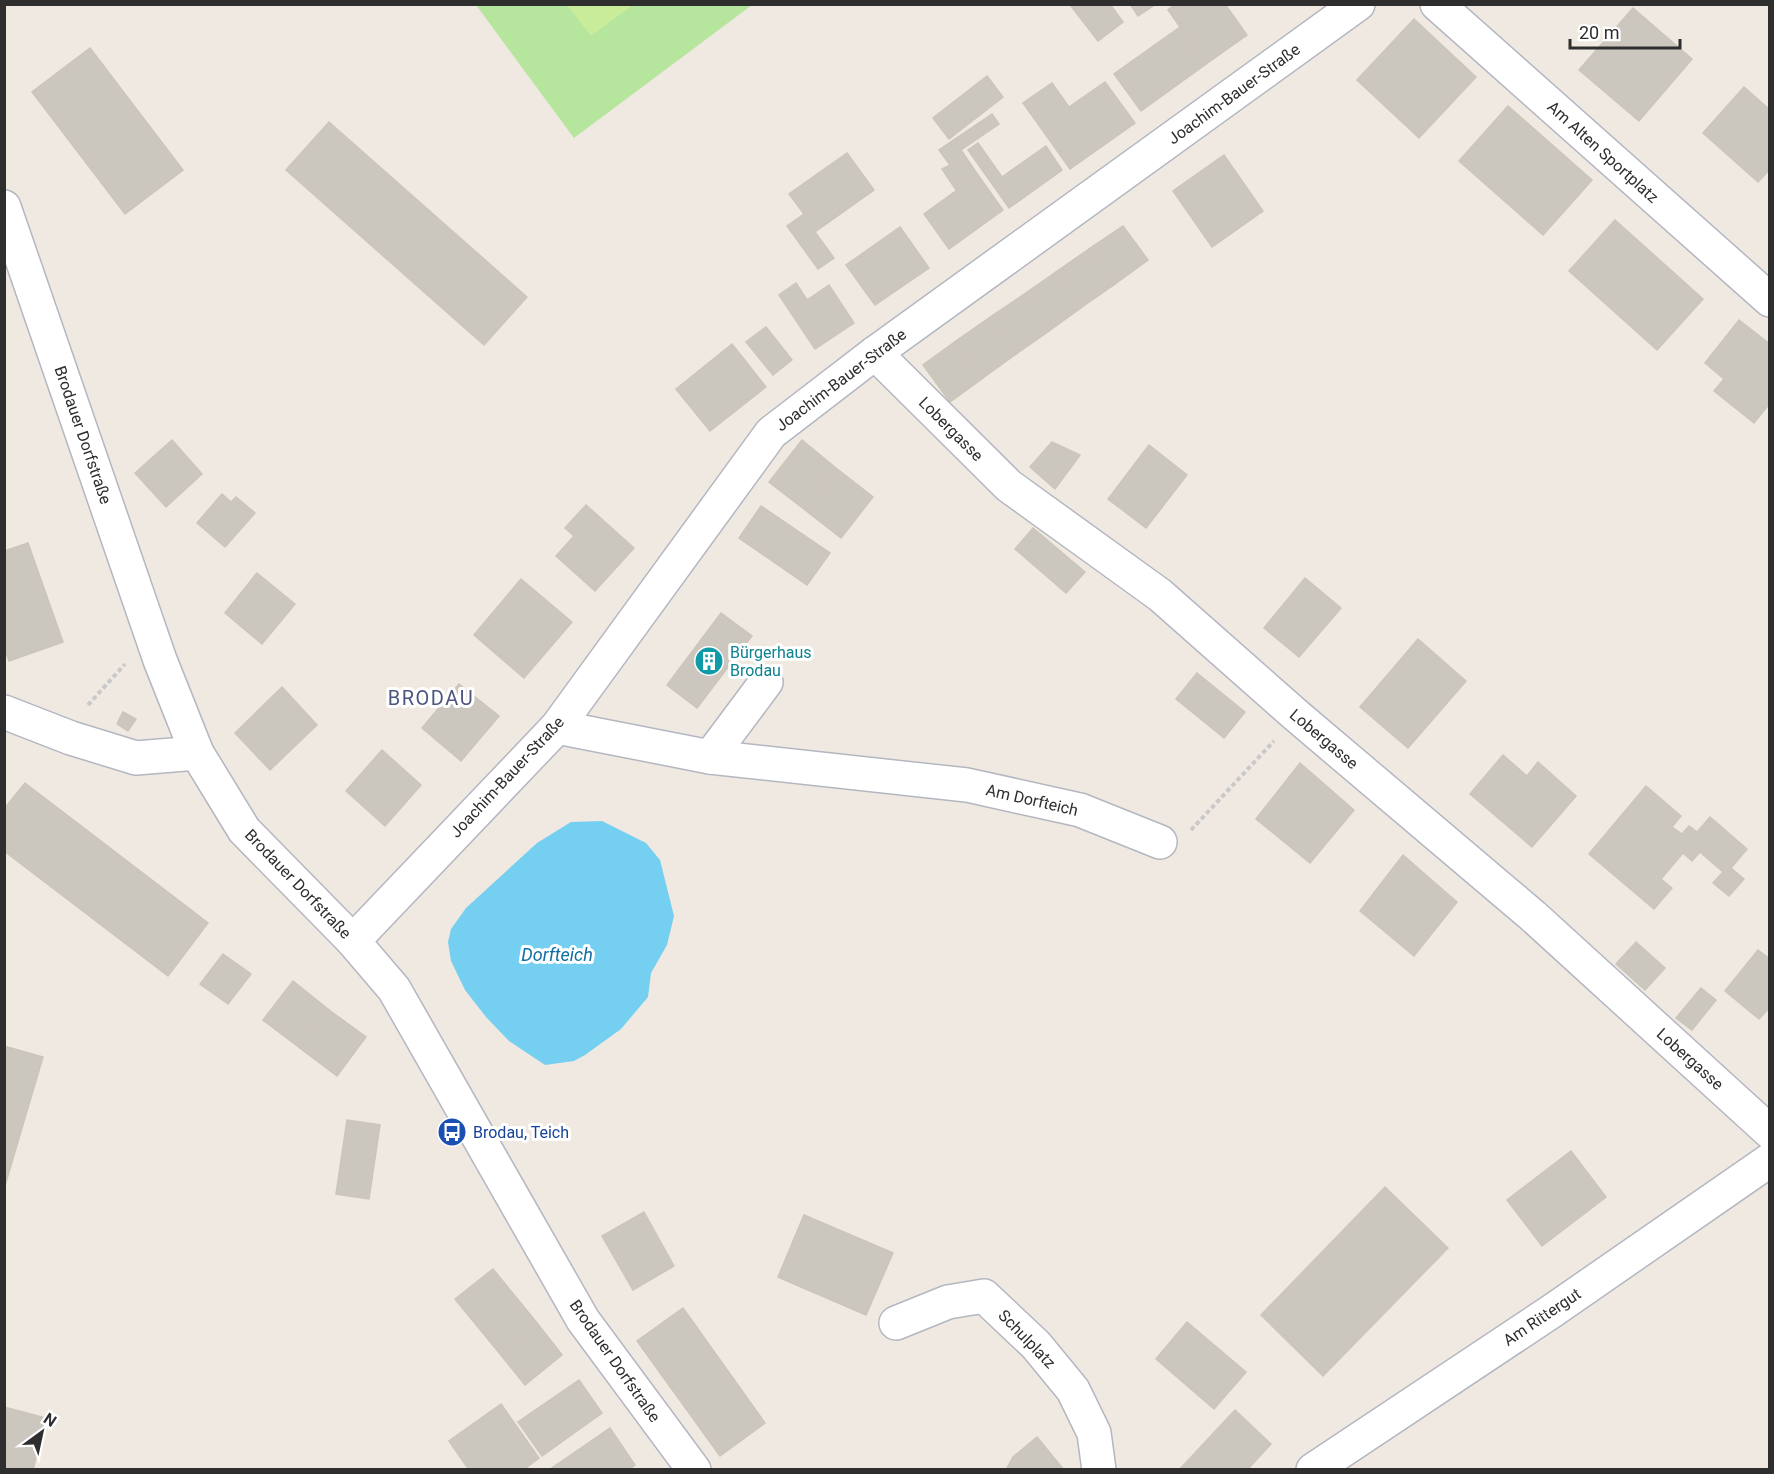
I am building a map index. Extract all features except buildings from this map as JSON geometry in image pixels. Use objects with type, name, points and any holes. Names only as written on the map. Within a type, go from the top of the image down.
[{"type":"street","name":"Joachim-Bauer-Straße","points":[[353,941],[557,727],[771,434],[875,352],[1358,4]]},
{"type":"street","name":"Am Alten Sportplatz","points":[[1437,4],[1770,300]]},
{"type":"street","name":"Brodauer Dorfstraße","points":[[4,207],[160,660],[197,753],[244,830],[353,941],[394,989],[583,1320],[693,1470]]},
{"type":"street","name":"Lobergasse","points":[[875,352],[1009,486],[1160,595],[1297,716],[1533,916],[1770,1132]]},
{"type":"street","points":[[710,757],[766,682]]},
{"type":"street","points":[[4,712],[62,735],[136,758],[197,753]]},
{"type":"street","name":"Am Dorfteich","points":[[557,727],[710,757],[967,785],[1080,810],[1160,842]]},
{"type":"street","name":"Am Rittergut","points":[[1313,1470],[1561,1304],[1770,1160]]},
{"type":"street","name":"Schulplatz","points":[[896,1323],[948,1302],[984,1296],[1036,1345],[1074,1390],[1094,1433],[1099,1470]]},
{"type":"path","points":[[62,735],[103,687],[152,636]]},
{"type":"path","points":[[1160,842],[1189,833],[1297,716]]},
{"type":"green space","points":[[476,5],[752,5],[574,138]]},
{"type":"green space","points":[[567,5],[633,5],[591,36]]},
{"type":"water","name":"Dorfteich","points":[[602,821],[646,843],[660,860],[674,916],[667,945],[651,973],[648,997],[621,1029],[574,1061],[545,1065],[509,1041],[465,990],[451,961],[448,942],[451,929],[466,908],[537,843],[571,822]]},
{"type":"place","name":"Bürgerhaus Brodau","points":[[709,661]]},
{"type":"place","name":"Brodau, Teich","points":[[452,1132]]},
{"type":"district","name":"BRODAU","points":[[431,698]]}]
